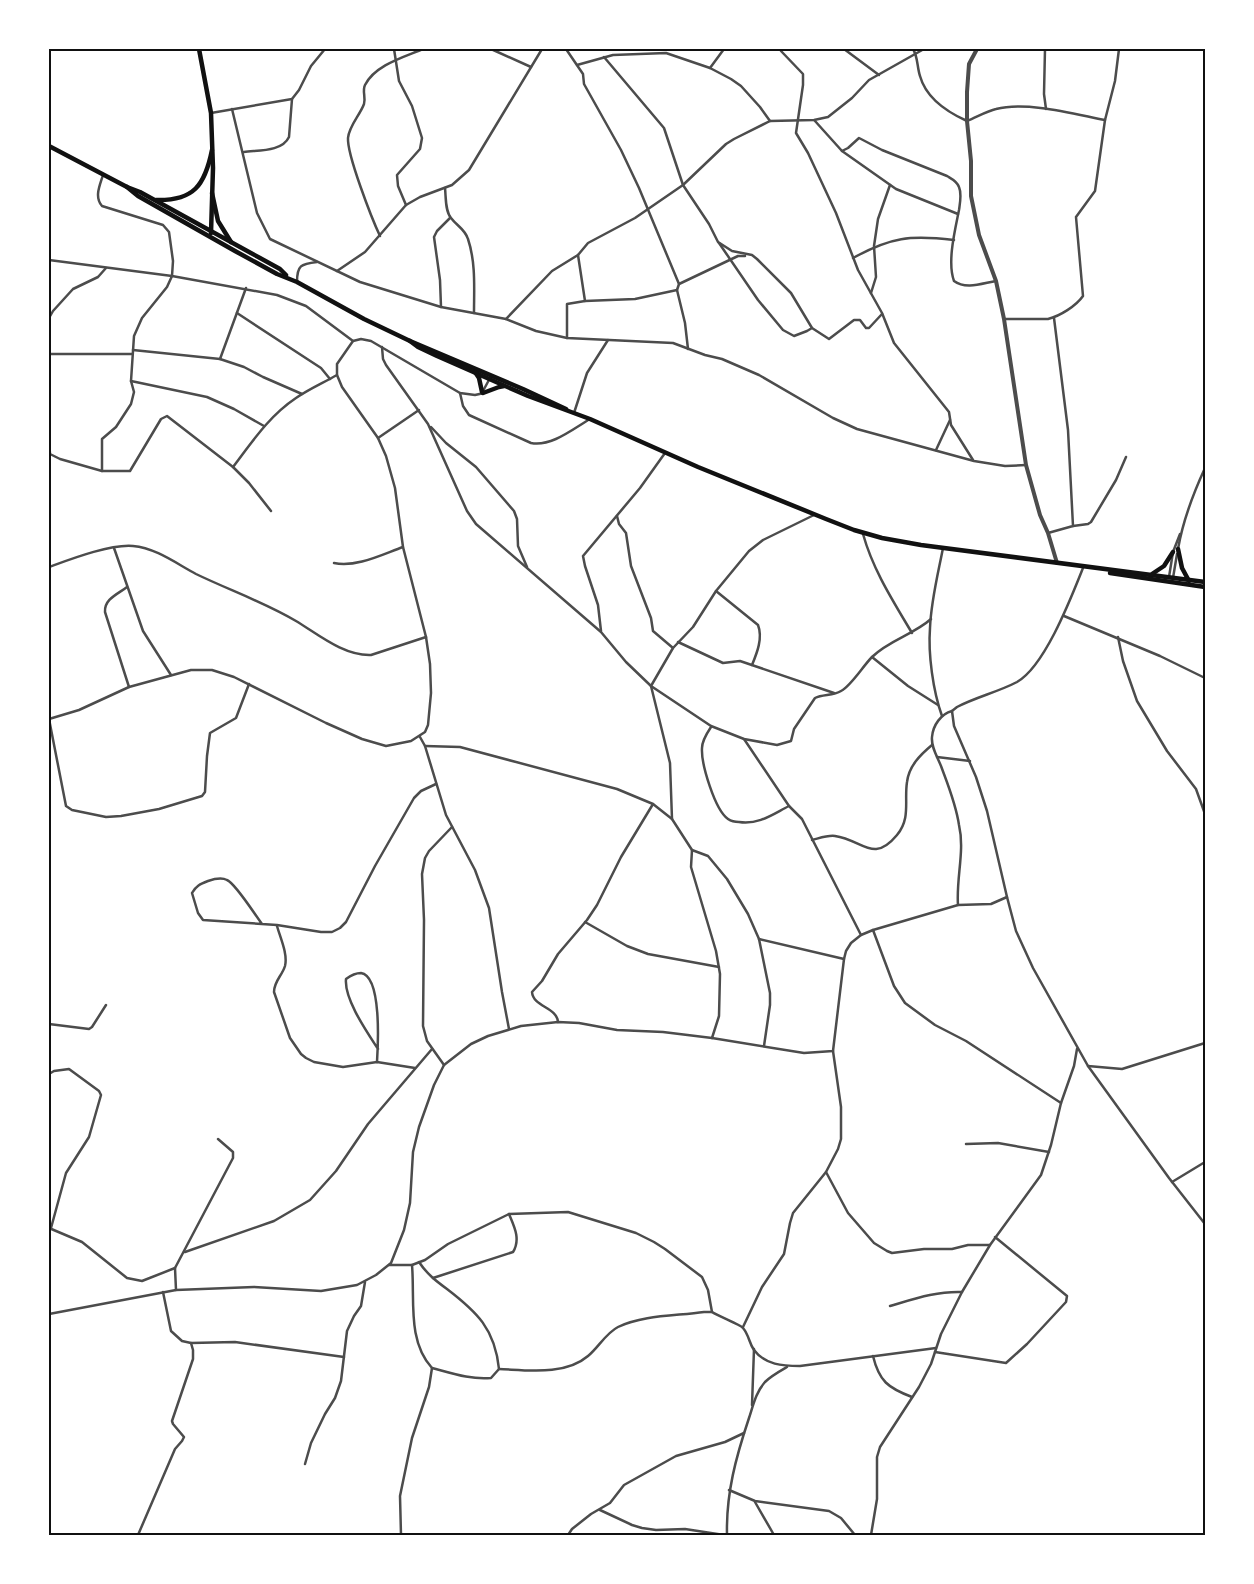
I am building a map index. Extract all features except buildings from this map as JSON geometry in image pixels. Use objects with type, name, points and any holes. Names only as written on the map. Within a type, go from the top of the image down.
[{"type":"main road","points":[[199,49],[211,113],[211,235]]},
{"type":"main road","points":[[49,146],[154,200],[277,274],[287,276]]},
{"type":"main road","points":[[154,200],[182,198],[194,191],[207,174],[212,150]]},
{"type":"main road","points":[[127,187],[138,196],[280,269],[297,282],[364,319],[410,341],[562,406],[571,412]]},
{"type":"main road","points":[[212,193],[221,227],[232,244]]},
{"type":"main road","points":[[410,341],[431,353],[475,372],[492,377],[505,386],[590,419],[666,451],[698,467],[862,533],[943,548],[1083,568],[1150,575],[1205,587]]},
{"type":"main road","points":[[475,372],[479,378],[481,393],[505,386]]},
{"type":"main road","points":[[1150,575],[1164,566],[1176,551]]},
{"type":"main road","points":[[1176,551],[1189,581]]},
{"type":"main road","points":[[1098,569],[1111,573],[1205,582]]},
{"type":"street","points":[[244,152],[277,148],[287,142],[292,99],[299,90],[311,66],[325,49]]},
{"type":"street","points":[[394,49],[399,81],[412,106],[422,138],[420,149],[397,175],[398,186],[406,205]]},
{"type":"street","points":[[380,236],[372,219],[357,173],[348,144],[348,137],[364,103],[363,90],[365,85],[380,70],[396,60],[422,49]]},
{"type":"street","points":[[491,49],[531,68]]},
{"type":"street","points":[[337,271],[366,252],[406,205],[458,181],[473,165],[542,49]]},
{"type":"street","points":[[566,49],[583,74],[584,84],[621,150],[679,284],[677,290],[685,323],[688,349]]},
{"type":"street","points":[[641,49],[643,53]]},
{"type":"street","points":[[710,68],[724,49]]},
{"type":"street","points":[[781,49],[803,74],[796,133],[808,153],[836,213],[853,258],[882,314],[894,343],[949,412],[951,425],[974,461]]},
{"type":"street","points":[[844,49],[879,75]]},
{"type":"street","points":[[913,49],[916,54],[921,80],[930,94],[941,106],[967,121],[996,109],[1024,108],[1046,109],[1106,120]]},
{"type":"street","points":[[506,319],[552,271],[578,255],[588,243],[648,210],[683,185],[726,144],[770,121],[814,120],[828,117],[852,98],[869,80],[924,49]]},
{"type":"street","points":[[977,49],[969,64],[967,92],[971,196],[979,235],[996,280],[1004,319],[1026,465],[1040,515],[1048,533],[1057,564]]},
{"type":"street","points":[[1045,49],[1044,94],[1046,109]]},
{"type":"street","points":[[1004,319],[1054,318],[1080,301],[1083,296],[1075,222],[1080,210],[1094,191],[1106,120],[1115,81],[1119,49]]},
{"type":"street","points":[[577,66],[613,54],[666,53],[710,68],[731,79],[741,86],[770,121]]},
{"type":"street","points":[[604,57],[664,128],[683,185],[750,289],[783,330],[794,336],[812,328]]},
{"type":"street","points":[[211,113],[292,99]]},
{"type":"street","points":[[232,109],[244,152],[250,188],[257,213],[270,239],[360,282],[441,307],[506,319],[536,331],[567,338],[673,343],[722,359],[759,375],[833,418],[857,429],[974,461],[1005,466],[1026,465]]},
{"type":"street","points":[[814,120],[842,151],[890,185],[958,214]]},
{"type":"street","points":[[842,151],[858,138],[947,176],[956,182],[960,190],[954,240],[952,275],[954,281],[958,284],[971,286],[996,280]]},
{"type":"street","points":[[102,471],[102,439],[116,427],[131,404],[134,392],[130,381],[134,336],[142,318],[167,287],[172,276],[173,261],[167,228],[164,225],[102,206],[97,198],[104,175]]},
{"type":"street","points":[[871,293],[877,269],[874,246],[878,219],[890,185]]},
{"type":"street","points":[[445,188],[450,218],[465,232],[468,240],[473,270],[474,314]]},
{"type":"street","points":[[441,307],[440,280],[434,237],[437,231],[450,218]]},
{"type":"street","points":[[853,258],[874,246],[904,238],[954,240]]},
{"type":"street","points":[[718,242],[732,251],[752,255],[791,293],[812,328],[829,339],[854,320],[860,320],[866,328],[869,328],[882,314]]},
{"type":"street","points":[[578,255],[585,301]]},
{"type":"street","points":[[679,284],[738,256],[752,255]]},
{"type":"street","points":[[49,260],[172,276],[277,295],[306,306],[353,341]]},
{"type":"street","points":[[297,282],[297,273],[303,265],[317,262]]},
{"type":"street","points":[[49,324],[54,311],[74,289],[98,277],[106,268]]},
{"type":"street","points":[[220,359],[246,288]]},
{"type":"street","points":[[567,338],[566,304],[585,301],[635,299],[677,290]]},
{"type":"street","points":[[237,313],[321,368],[330,379]]},
{"type":"street","points":[[1054,318],[1068,430],[1073,526]]},
{"type":"street","points":[[249,684],[236,718],[210,733],[204,794],[200,797],[158,809],[121,816],[106,817],[72,810],[66,806],[49,719],[79,710],[129,687],[191,670],[212,670],[224,673],[249,684],[326,723],[362,739],[386,746],[412,742],[425,732],[430,715],[430,664],[426,637],[403,547],[395,488],[386,456],[378,438],[342,387],[337,375],[336,364],[353,341],[361,338],[382,347],[460,393],[481,393],[492,377]]},
{"type":"street","points":[[571,412],[588,372],[608,340]]},
{"type":"street","points":[[382,347],[383,359],[389,372],[428,424],[467,511],[476,524],[601,632],[626,662],[651,686],[711,726],[744,739],[777,745],[791,741],[794,729],[812,701],[818,696],[840,692],[850,685],[872,657],[912,633],[930,619]]},
{"type":"street","points":[[49,354],[133,352],[220,359],[244,367],[302,394]]},
{"type":"street","points":[[233,468],[264,426],[283,408],[302,394],[337,375]]},
{"type":"street","points":[[130,381],[207,397],[234,409],[264,426]]},
{"type":"street","points":[[460,393],[463,406],[469,415],[531,443],[547,442],[590,419]]},
{"type":"street","points":[[378,438],[419,410]]},
{"type":"street","points":[[49,440],[50,454],[53,457],[102,471],[130,471],[161,419],[166,416],[233,468],[249,483],[271,511]]},
{"type":"street","points":[[936,450],[951,419]]},
{"type":"street","points":[[428,424],[446,443],[476,467],[514,511],[517,519],[518,546],[527,569]]},
{"type":"street","points":[[601,632],[598,605],[583,556],[640,488],[666,451]]},
{"type":"street","points":[[1048,533],[1091,522],[1116,480],[1126,457]]},
{"type":"street","points":[[1171,580],[1176,551],[1191,498],[1205,468]]},
{"type":"street","points":[[672,819],[670,763],[651,686],[673,648],[693,627],[716,591],[755,545],[814,515]]},
{"type":"street","points":[[617,516],[619,524],[626,533],[631,566],[651,618],[653,631],[673,648]]},
{"type":"street","points":[[862,533],[868,553],[879,576],[912,633]]},
{"type":"street","points":[[1171,580],[1177,538],[1181,533]]},
{"type":"street","points":[[49,568],[114,548],[136,546],[162,556],[291,618],[351,652],[372,656],[426,637]]},
{"type":"street","points":[[334,563],[346,564],[363,561],[403,547]]},
{"type":"street","points":[[114,548],[143,632],[171,675]]},
{"type":"street","points":[[942,716],[938,705],[931,659],[929,630],[943,548]]},
{"type":"street","points":[[958,905],[957,891],[962,838],[953,799],[932,745],[932,735],[935,726],[942,716],[965,703],[1024,677],[1038,659],[1064,616],[1083,568]]},
{"type":"street","points":[[127,588],[108,601],[105,606],[105,612],[129,687]]},
{"type":"street","points":[[716,591],[758,626],[760,639],[752,665]]},
{"type":"street","points":[[1064,616],[1184,666],[1205,678]]},
{"type":"street","points":[[1118,637],[1123,661],[1137,701],[1167,750],[1196,789],[1205,814]]},
{"type":"street","points":[[678,642],[723,663],[740,661],[834,694]]},
{"type":"street","points":[[872,657],[908,686],[938,705]]},
{"type":"street","points":[[952,711],[954,726],[970,761],[988,811],[1006,897],[1016,932],[1033,968],[1088,1066],[1172,1182],[1205,1224]]},
{"type":"street","points":[[711,726],[702,748],[704,768],[710,789],[723,814],[729,820],[760,822],[789,806]]},
{"type":"street","points":[[420,737],[425,746],[446,815],[474,870],[489,908],[509,1029]]},
{"type":"street","points":[[744,739],[789,806],[802,819],[861,935]]},
{"type":"street","points":[[812,840],[835,836],[874,850],[885,847],[901,830],[906,818],[908,808],[907,783],[910,769],[922,753],[932,745]]},
{"type":"street","points":[[425,746],[460,746],[617,789],[652,804],[672,819],[692,850],[691,867],[704,906],[719,966],[718,1016],[712,1038]]},
{"type":"street","points":[[937,757],[970,761]]},
{"type":"street","points":[[262,924],[234,885],[227,880],[220,878],[211,880],[195,888],[192,893],[198,913],[203,920],[262,924],[277,925],[332,932],[346,922],[414,798],[421,790],[436,784]]},
{"type":"street","points":[[558,1022],[558,1017],[534,999],[532,992],[542,981],[558,954],[597,905],[621,857],[652,804]]},
{"type":"street","points":[[444,1065],[432,1049],[423,1026],[424,920],[422,874],[425,858],[429,851],[452,827]]},
{"type":"street","points":[[692,850],[708,856],[727,879],[748,914],[759,939],[770,994],[764,1046]]},
{"type":"street","points":[[743,1327],[762,1287],[784,1254],[793,1213],[826,1172],[838,1149],[842,1128],[841,1107],[833,1051],[846,951],[851,943],[861,935],[873,930],[958,905],[991,904],[1006,897]]},
{"type":"street","points":[[585,922],[620,942],[648,954],[719,966]]},
{"type":"street","points":[[277,925],[284,950],[285,965],[274,986],[274,992],[290,1038],[301,1054],[314,1062],[343,1067],[378,1062],[415,1068]]},
{"type":"street","points":[[873,930],[894,986],[905,1003],[935,1025],[966,1041],[1061,1104]]},
{"type":"street","points":[[759,939],[844,959]]},
{"type":"street","points":[[378,1049],[362,1025],[347,988],[346,979],[356,974],[361,973],[366,976],[376,1000],[378,1049],[378,1062]]},
{"type":"street","points":[[49,1024],[86,1030],[92,1027],[106,1005]]},
{"type":"street","points":[[49,1314],[176,1290],[254,1287],[321,1291],[365,1282],[389,1265],[404,1230],[410,1203],[413,1152],[418,1127],[428,1098],[444,1065],[471,1044],[488,1036],[509,1029],[558,1022],[579,1023],[617,1030],[663,1032],[712,1038],[804,1053],[833,1051]]},
{"type":"street","points":[[1088,1066],[1122,1069],[1205,1043]]},
{"type":"street","points":[[871,1535],[877,1499],[877,1457],[880,1447],[926,1374],[941,1334],[962,1292],[995,1237],[1041,1175],[1074,1066],[1077,1048]]},
{"type":"street","points":[[185,1252],[274,1221],[310,1200],[331,1177],[368,1124],[432,1049]]},
{"type":"street","points":[[49,1074],[54,1071],[68,1069],[99,1091],[101,1095],[89,1137],[66,1173],[50,1228],[82,1242],[127,1278],[142,1280],[175,1268]]},
{"type":"street","points":[[176,1290],[175,1268],[232,1164],[233,1152],[218,1139]]},
{"type":"street","points":[[966,1144],[998,1143],[1049,1152]]},
{"type":"street","points":[[1172,1182],[1205,1162]]},
{"type":"street","points":[[826,1172],[848,1213],[874,1243],[887,1251],[892,1253],[924,1249],[952,1249],[968,1245],[990,1245]]},
{"type":"street","points":[[389,1265],[412,1265],[448,1244],[509,1214],[568,1212],[611,1224],[654,1242],[702,1277],[708,1290],[712,1312]]},
{"type":"street","points":[[433,1278],[513,1252],[517,1236],[509,1214]]},
{"type":"street","points":[[754,1349],[770,1362],[788,1366],[936,1350],[1006,1363],[1027,1344],[1066,1302],[1067,1296],[995,1237]]},
{"type":"street","points":[[412,1265],[415,1326],[421,1353],[432,1368],[469,1377],[491,1378],[499,1368],[495,1345],[491,1335],[479,1316],[426,1272],[419,1262]]},
{"type":"street","points":[[305,1464],[311,1443],[341,1381],[348,1331],[354,1316],[361,1306],[365,1282]]},
{"type":"street","points":[[890,1306],[924,1295],[948,1291],[962,1292]]},
{"type":"street","points":[[163,1292],[171,1331],[177,1338],[191,1343],[235,1342],[344,1357]]},
{"type":"street","points":[[499,1368],[542,1371],[565,1367],[584,1360],[617,1328],[651,1318],[712,1312],[743,1327],[750,1338],[754,1349],[752,1409]]},
{"type":"street","points":[[138,1535],[176,1449],[184,1437],[172,1424],[172,1421],[193,1359],[191,1343]]},
{"type":"street","points":[[873,1356],[879,1376],[897,1391],[912,1397]]},
{"type":"street","points":[[600,1509],[642,1528],[656,1530],[685,1529],[725,1535],[728,1490],[739,1448],[758,1392],[774,1374],[788,1366]]},
{"type":"street","points":[[401,1535],[400,1496],[412,1438],[432,1368]]},
{"type":"street","points":[[568,1535],[572,1529],[591,1514],[610,1503],[624,1485],[667,1461],[725,1442],[744,1432]]},
{"type":"street","points":[[728,1490],[755,1501],[829,1511],[841,1518],[856,1535]]},
{"type":"street","points":[[755,1501],[774,1535]]}]
